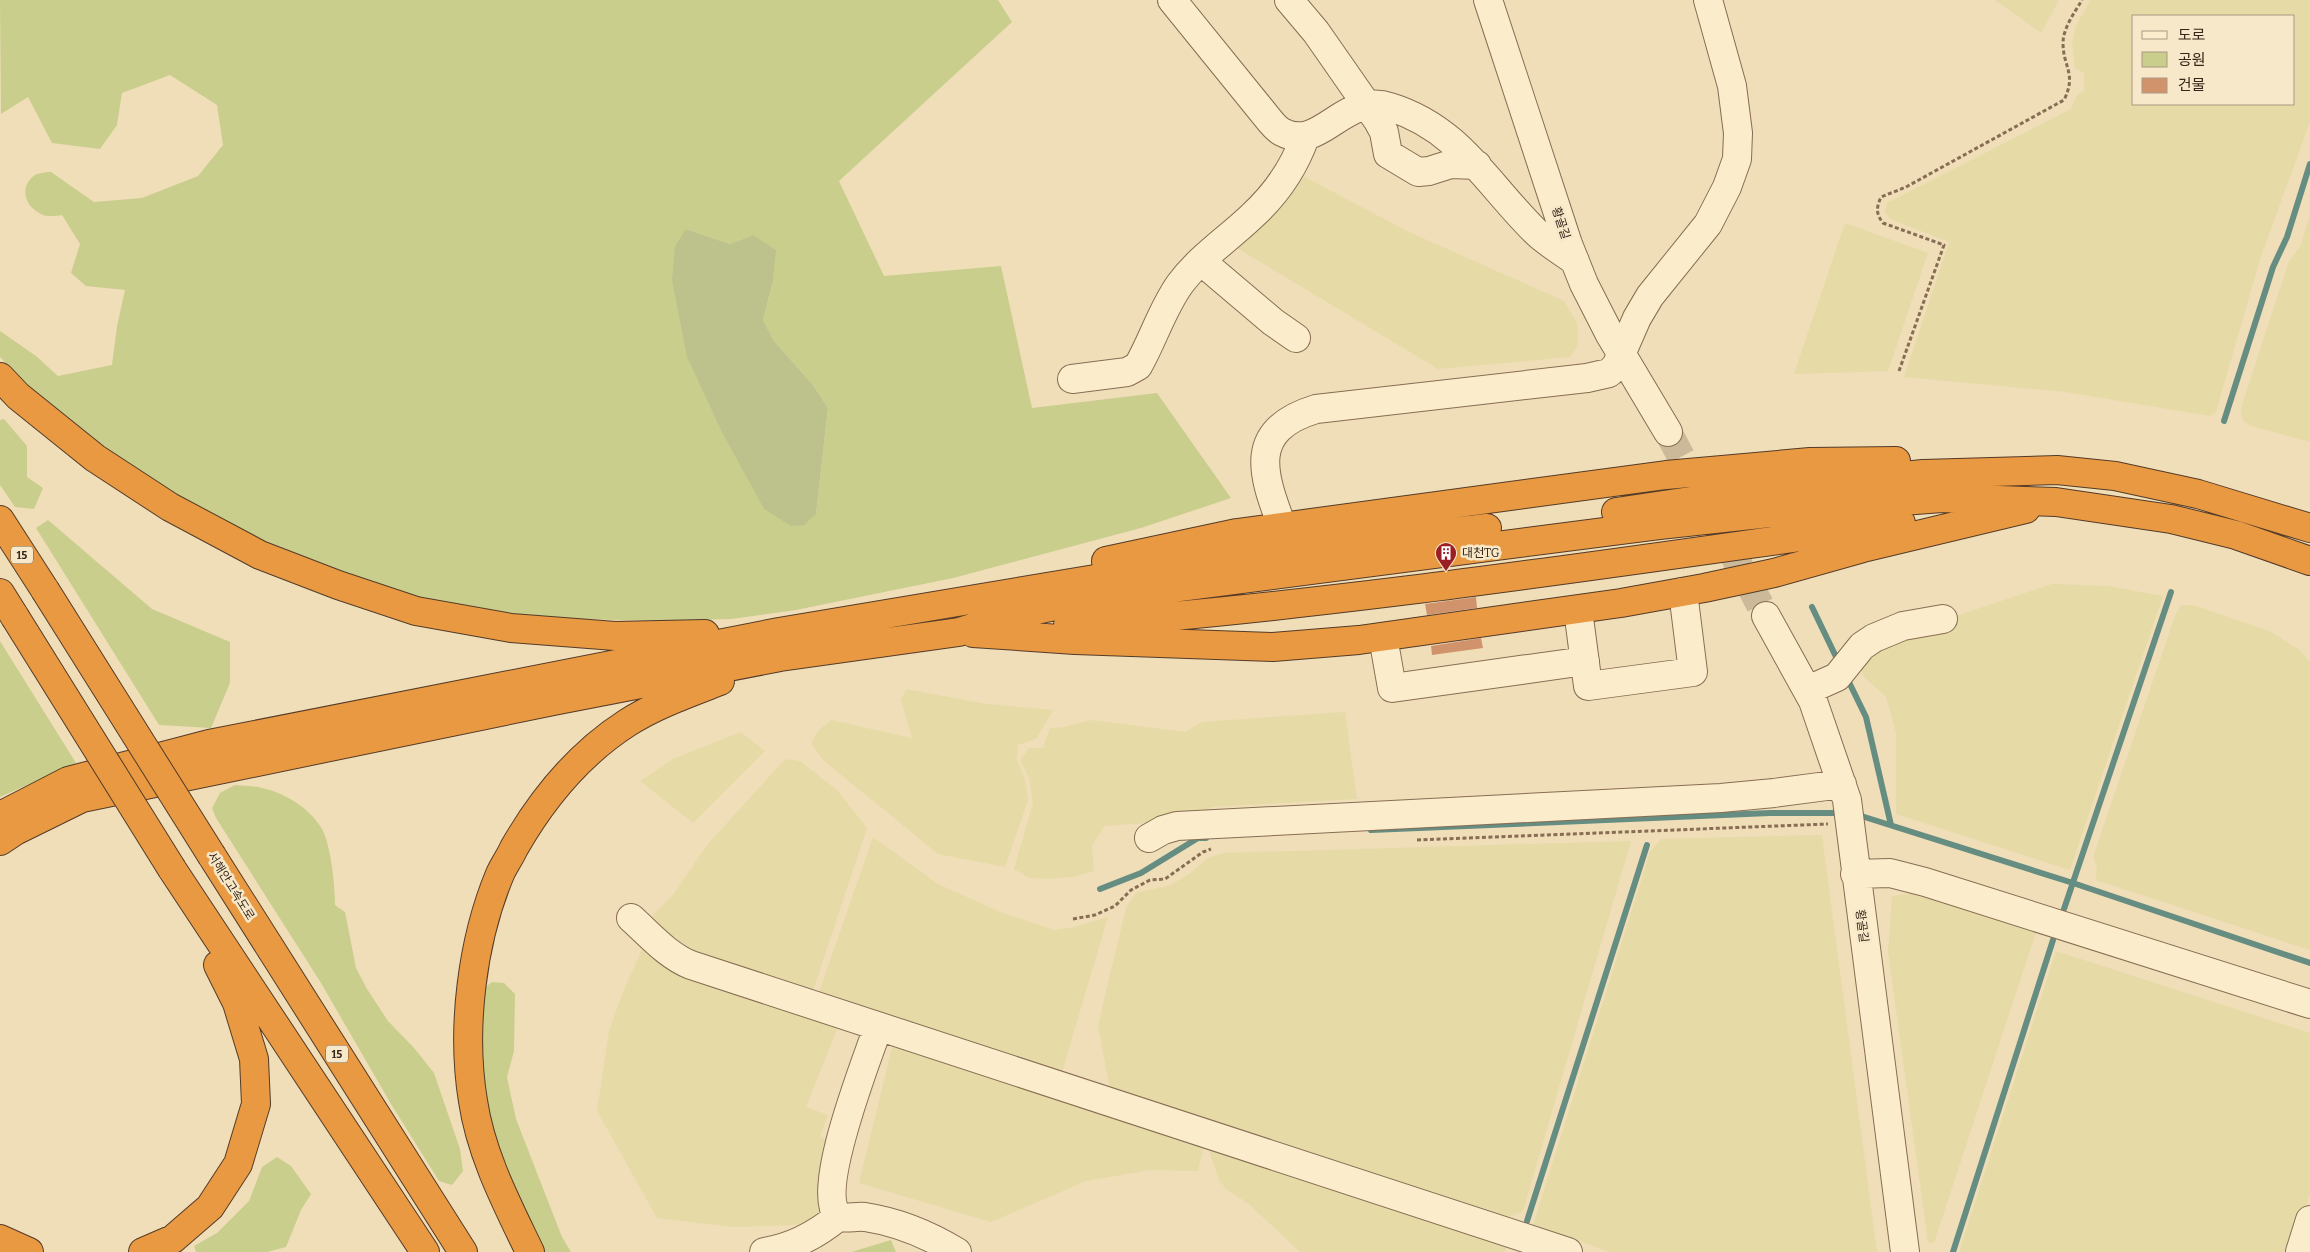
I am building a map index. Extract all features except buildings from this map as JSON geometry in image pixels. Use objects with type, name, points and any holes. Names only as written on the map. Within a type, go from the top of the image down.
[{"type":"highway","points":[[0,378],[18,396],[95,458],[170,507],[260,555],[364,594],[416,611],[512,628],[779,645]]},
{"type":"highway","points":[[996,596],[1066,570],[1237,533],[1666,475],[1810,462],[1973,460],[2114,476],[2198,494],[2310,528]]},
{"type":"highway","points":[[0,841],[15,830],[82,798],[558,700],[779,645],[996,596],[1107,577],[1293,551],[1576,518],[1751,492],[1923,474],[2057,470]]},
{"type":"highway","points":[[960,632],[1013,615],[1087,600],[1659,525],[1836,506],[1942,498],[2056,502],[2171,519],[2236,535],[2310,561]]},
{"type":"highway","points":[[0,816],[68,781],[209,744],[532,682],[779,645],[960,632],[1075,640],[1273,647],[1383,637],[1578,610],[1683,592],[1774,573],[1863,548],[2056,502]]},
{"type":"highway","name":"서해안고속도로","points":[[0,520],[463,1252]]},
{"type":"highway","points":[[0,593],[172,869],[425,1252]]},
{"type":"highway","points":[[530,1252],[504,1198],[486,1154],[473,1101],[467,1040],[472,982],[485,920],[500,874],[550,791],[587,754],[627,723],[779,645]]},
{"type":"highway","points":[[143,1252],[173,1239],[210,1207],[238,1164],[256,1104],[254,1059],[237,1003],[172,869]]},
{"type":"highway","points":[[0,1239],[29,1252]]},
{"type":"street","points":[[1172,0],[1280,131],[1292,136],[1305,137],[1316,133],[1351,109],[1367,104],[1388,106],[1417,118],[1446,136],[1464,151],[1540,236],[1574,261]]},
{"type":"street","points":[[1289,0],[1316,32],[1367,104],[1384,132],[1388,154],[1418,172],[1429,172],[1451,164],[1477,165]]},
{"type":"street","name":"황골길","points":[[1488,0],[1574,261],[1584,284],[1622,354],[1668,432]]},
{"type":"street","points":[[1282,526],[1266,477],[1264,466],[1265,451],[1274,435],[1283,425],[1303,413],[1316,409],[1391,399],[1587,378],[1610,373],[1616,366],[1637,318],[1650,296],[1708,224],[1727,188],[1737,159],[1738,133],[1732,86],[1708,0]]},
{"type":"street","points":[[1072,379],[1127,372],[1138,366],[1179,285],[1201,261],[1252,217],[1280,186],[1297,158],[1305,137]]},
{"type":"street","points":[[1201,261],[1273,322],[1296,338]]},
{"type":"street","points":[[1578,610],[1588,686],[1693,672],[1683,592]]},
{"type":"street","name":"황골길","points":[[1766,616],[1808,690],[1845,792],[1905,1252]]},
{"type":"street","points":[[1808,690],[1825,684],[1842,671],[1862,646],[1874,638],[1903,626],[1943,619]]},
{"type":"street","points":[[1383,637],[1392,688],[1585,661]]},
{"type":"street","points":[[1150,838],[1163,830],[1177,826],[1774,794],[1845,792]]},
{"type":"street","points":[[1856,874],[1890,873],[1925,882],[2310,1004]]},
{"type":"street","points":[[631,918],[680,961],[1568,1252]]},
{"type":"street","points":[[838,1217],[834,1213],[831,1200],[832,1176],[842,1135],[878,1027]]},
{"type":"street","points":[[764,1252],[798,1242],[822,1230],[838,1217],[863,1217],[895,1223],[935,1238],[957,1252]]},
{"type":"street","points":[[2300,1252],[2310,1220]]},
{"type":"path","points":[[1899,371],[1944,245],[1883,223],[1877,216],[1877,206],[1881,197],[1923,178],[2064,100],[2070,78],[2063,41],[2069,22],[2082,0]]},
{"type":"path","points":[[1415,840],[1820,823],[1851,827]]},
{"type":"path","points":[[1073,919],[1095,915],[1115,906],[1131,890],[1150,880],[1166,879],[1203,852],[1217,848]]},
{"type":"shaded area","points":[[1995,0],[2059,0],[2041,33]]},
{"type":"shaded area","points":[[2090,0],[2310,0],[2310,122],[2261,256],[2216,412],[2210,416],[2066,392],[1904,377],[1949,242],[1890,219],[1885,212],[1887,203],[2071,109],[2077,95],[2084,91],[2084,73],[2075,68],[2072,44],[2075,28]]},
{"type":"shaded area","points":[[1301,175],[1409,232],[1564,301],[1577,323],[1578,345],[1570,357],[1438,369],[1229,243]]},
{"type":"shaded area","points":[[2310,214],[2310,442],[2251,426],[2244,421],[2241,415],[2242,405],[2289,261],[2301,245]]},
{"type":"shaded area","points":[[1845,223],[1928,253],[1888,371],[1794,374]]},
{"type":"shaded area","points":[[2052,584],[2108,586],[2163,596],[2070,870],[1896,814],[1896,733],[1886,697],[1863,676],[1861,664],[1864,654],[1941,627],[1949,634],[1953,617]]},
{"type":"shaded area","points":[[2182,605],[2196,606],[2269,631],[2300,650],[2310,662],[2310,950],[2096,880],[2097,867],[2093,857],[2176,613]]},
{"type":"shaded area","points":[[906,689],[986,704],[1053,710],[1036,739],[1018,745],[1017,760],[1025,779],[1028,800],[1005,867],[938,854],[823,760],[811,743],[818,731],[831,720],[912,738],[901,700]]},
{"type":"shaded area","points":[[1345,712],[1357,799],[1211,807],[1202,819],[1104,826],[1092,846],[1094,871],[1073,877],[1046,879],[1029,878],[1014,869],[1033,803],[1029,778],[1020,760],[1029,748],[1043,748],[1050,728],[1092,720],[1185,732],[1202,722]]},
{"type":"shaded area","points":[[741,732],[765,751],[693,823],[640,781],[673,759]]},
{"type":"shaded area","points":[[785,759],[800,761],[837,790],[867,828],[812,994],[698,953],[662,932],[651,917],[673,895],[707,845]]},
{"type":"shaded area","points":[[1822,835],[1877,1252],[1610,1252],[1533,1225],[1650,852],[1661,839]]},
{"type":"shaded area","points":[[873,837],[938,884],[1000,912],[1054,930],[1074,927],[1108,917],[1061,1075],[817,998]]},
{"type":"shaded area","points":[[1631,841],[1523,1211],[1505,1219],[1110,1090],[1098,1025],[1126,908],[1136,893],[1170,885],[1188,875],[1209,857],[1225,853]]},
{"type":"shaded area","points":[[1914,893],[2037,929],[1934,1243],[1928,1242],[1888,952],[1892,896]]},
{"type":"shaded area","points":[[644,945],[673,972],[840,1022],[806,1107],[828,1115],[820,1137],[835,1143],[822,1212],[798,1225],[733,1227],[657,1218],[597,1111],[609,1031],[623,992]]},
{"type":"shaded area","points":[[2056,951],[2310,1033],[2310,1194],[2291,1252],[1959,1252]]},
{"type":"shaded area","points":[[893,1043],[1204,1144],[1198,1171],[1150,1170],[1086,1181],[991,1222],[859,1183]]},
{"type":"shaded area","points":[[1209,1143],[1507,1246],[1505,1252],[1300,1252],[1249,1204],[1226,1189],[1219,1180],[1209,1150]]},
{"type":"green space","points":[[0,0],[998,0],[1012,22],[839,181],[884,276],[1001,266],[1032,408],[1157,393],[1231,498],[1141,528],[953,578],[796,610],[731,619],[667,621],[526,618],[393,592],[331,573],[216,520],[139,472],[65,420],[30,389],[0,357],[0,331],[36,356],[58,376],[112,365],[117,326],[125,290],[86,286],[71,273],[80,244],[62,215],[45,216],[37,212],[28,202],[25,191],[30,180],[37,174],[51,172],[94,202],[142,198],[198,176],[223,145],[217,105],[170,75],[122,93],[117,125],[100,149],[52,143],[28,97],[1,114]],"holes":[[[686,229],[730,244],[753,235],[773,281],[763,320],[774,341],[813,385],[828,408],[816,514]]]},
{"type":"green space","points":[[686,229],[730,244],[753,235],[776,250],[773,281],[763,320],[774,341],[813,385],[828,408],[816,514],[804,525],[791,526],[764,509],[722,432],[687,357],[672,280],[675,246]]},
{"type":"green space","points":[[4,419],[27,446],[27,477],[43,488],[34,509],[15,507],[0,485],[0,420]]},
{"type":"green space","points":[[48,520],[152,609],[230,642],[230,683],[211,728],[159,725],[36,528]]},
{"type":"green space","points":[[0,641],[76,763],[0,797]]},
{"type":"green space","points":[[235,785],[271,790],[296,802],[311,814],[322,829],[330,855],[335,905],[345,912],[356,968],[388,1021],[415,1049],[434,1073],[460,1149],[463,1171],[452,1185],[439,1181],[391,1104],[321,983],[216,818],[212,808],[220,793]]},
{"type":"green space","points":[[492,982],[504,983],[515,994],[514,1051],[507,1077],[516,1119],[562,1237],[571,1252],[543,1252],[508,1175],[491,1130],[480,1051],[484,988]]},
{"type":"green space","points":[[277,1157],[291,1166],[311,1194],[301,1210],[286,1247],[267,1252],[196,1252],[194,1246],[217,1233],[249,1201],[262,1167]]},
{"type":"green space","points":[[891,1240],[896,1252],[851,1252]]},
{"type":"waterway","points":[[2224,421],[2273,267],[2287,237],[2310,164]]},
{"type":"waterway","points":[[2064,909],[2171,592]]},
{"type":"waterway","points":[[1812,607],[1839,663]]},
{"type":"waterway","points":[[1846,676],[1866,717],[1891,825]]},
{"type":"waterway","points":[[1371,830],[1770,813],[1843,813]]},
{"type":"waterway","points":[[1855,814],[2073,883],[2310,963]]},
{"type":"waterway","points":[[1100,889],[1141,873],[1198,838],[1206,838]]},
{"type":"waterway","points":[[1527,1221],[1647,845]]},
{"type":"waterway","points":[[1953,1252],[2053,940]]},
{"type":"tunnel","points":[[1668,432],[1766,616]]},
{"type":"place","name":"대천TG","points":[[1446,572]]}]
